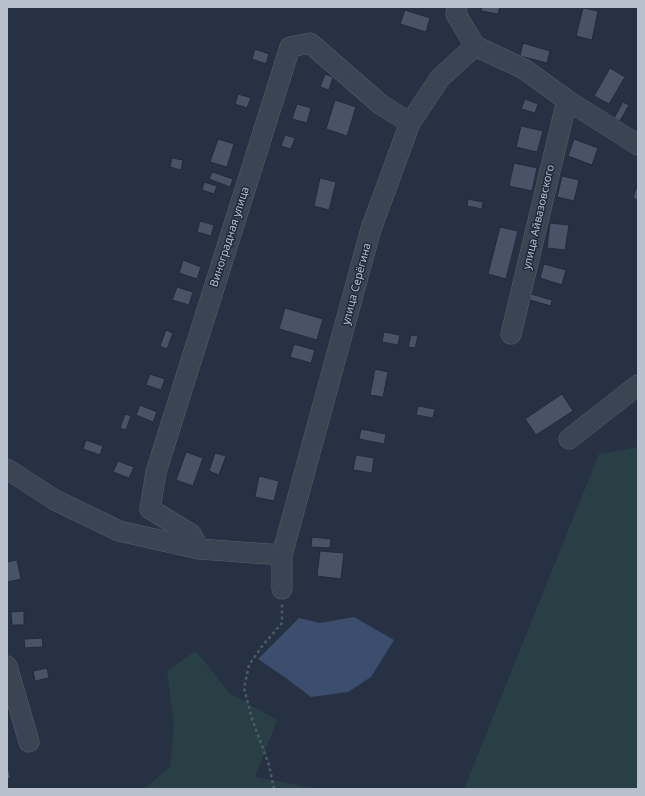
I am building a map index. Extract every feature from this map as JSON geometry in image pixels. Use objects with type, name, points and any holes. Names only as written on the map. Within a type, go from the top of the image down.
[{"type":"street","points":[[457,7],[456,14],[475,46],[524,69],[567,100],[638,145]]},
{"type":"street","name":"Виноградная улица","points":[[199,549],[191,534],[150,509],[156,472],[290,47],[310,43],[380,104],[410,123]]},
{"type":"street","name":"улица Серёгина","points":[[282,589],[282,555],[371,230],[410,123],[440,78],[475,46]]},
{"type":"street","name":"улица Айвазовского","points":[[511,334],[567,100]]},
{"type":"street","points":[[569,439],[638,385]]},
{"type":"street","points":[[7,469],[55,500],[119,531],[199,549],[282,555]]},
{"type":"street","points":[[7,666],[29,742]]},
{"type":"path","points":[[274,789],[269,765],[252,720],[244,688],[249,665],[263,645],[282,623],[282,589]]},
{"type":"green space","points":[[638,447],[638,789],[464,789],[599,454]]},
{"type":"green space","points":[[196,651],[229,693],[277,720],[255,777],[317,789],[144,789],[170,767],[174,726],[167,671]]},
{"type":"water","points":[[354,617],[394,640],[371,677],[348,692],[311,697],[258,659],[299,618],[320,623]]},
{"type":"building","points":[[482,7],[500,7],[498,14],[481,11]]},
{"type":"building","points":[[583,8],[598,11],[592,40],[576,36]]},
{"type":"building","points":[[405,10],[430,18],[426,32],[400,24]]},
{"type":"building","points":[[523,43],[550,51],[547,63],[520,56]]},
{"type":"building","points":[[255,49],[269,54],[266,64],[252,59]]},
{"type":"building","points":[[610,68],[625,77],[609,104],[594,96]]},
{"type":"building","points":[[325,74],[333,77],[329,90],[320,87]]},
{"type":"building","points":[[238,94],[251,98],[247,108],[235,104]]},
{"type":"building","points":[[525,99],[538,104],[535,113],[521,109]]},
{"type":"building","points":[[335,100],[356,107],[347,136],[326,129]]},
{"type":"building","points":[[623,102],[629,105],[620,121],[614,118]]},
{"type":"building","points":[[297,104],[311,108],[307,123],[292,119]]},
{"type":"building","points":[[521,126],[543,131],[537,152],[516,147]]},
{"type":"building","points":[[285,135],[295,138],[291,149],[281,146]]},
{"type":"building","points":[[218,139],[234,144],[227,167],[210,162]]},
{"type":"building","points":[[574,139],[598,148],[592,165],[568,156]]},
{"type":"building","points":[[172,158],[183,160],[181,170],[170,167]]},
{"type":"building","points":[[514,163],[537,168],[532,191],[509,186]]},
{"type":"building","points":[[212,172],[233,179],[230,187],[209,179]]},
{"type":"building","points":[[562,176],[579,180],[574,201],[557,197]]},
{"type":"building","points":[[320,178],[336,182],[329,210],[314,206]]},
{"type":"building","points":[[204,182],[217,186],[214,194],[202,190]]},
{"type":"building","points":[[638,183],[638,200],[633,198]]},
{"type":"building","points":[[468,199],[483,202],[482,209],[467,206]]},
{"type":"building","points":[[200,221],[214,225],[211,236],[197,232]]},
{"type":"building","points":[[550,223],[569,225],[565,250],[547,248]]},
{"type":"building","points":[[500,227],[518,231],[506,279],[488,274]]},
{"type":"building","points":[[183,260],[201,267],[197,279],[179,273]]},
{"type":"building","points":[[544,264],[566,270],[562,285],[540,278]]},
{"type":"building","points":[[177,287],[193,292],[189,305],[172,300]]},
{"type":"building","points":[[531,294],[552,300],[551,306],[530,300]]},
{"type":"building","points":[[285,308],[323,319],[317,340],[279,329]]},
{"type":"building","points":[[166,330],[173,333],[167,349],[160,346]]},
{"type":"building","points":[[384,332],[400,335],[398,345],[382,342]]},
{"type":"building","points":[[411,335],[418,336],[415,348],[408,347]]},
{"type":"building","points":[[294,344],[315,350],[311,363],[290,357]]},
{"type":"building","points":[[375,369],[388,372],[383,397],[370,395]]},
{"type":"building","points":[[150,374],[165,379],[161,390],[146,385]]},
{"type":"building","points":[[562,394],[573,411],[536,435],[525,419]]},
{"type":"building","points":[[140,405],[157,412],[153,422],[136,415]]},
{"type":"building","points":[[418,406],[435,409],[433,418],[416,415]]},
{"type":"building","points":[[125,414],[131,416],[126,430],[120,428]]},
{"type":"building","points":[[361,429],[386,434],[384,444],[359,439]]},
{"type":"building","points":[[86,440],[103,446],[100,455],[83,449]]},
{"type":"building","points":[[186,452],[203,458],[193,486],[176,480]]},
{"type":"building","points":[[215,453],[226,456],[219,475],[209,471]]},
{"type":"building","points":[[356,455],[374,458],[372,473],[353,470]]},
{"type":"building","points":[[118,461],[134,467],[129,478],[113,472]]},
{"type":"building","points":[[259,476],[279,481],[274,501],[255,497]]},
{"type":"building","points":[[312,537],[331,539],[330,548],[311,547]]},
{"type":"building","points":[[320,551],[344,553],[341,579],[317,576]]},
{"type":"building","points":[[17,560],[21,579],[7,582],[7,562]]},
{"type":"building","points":[[24,611],[24,625],[12,625],[11,612]]},
{"type":"building","points":[[42,638],[43,647],[25,648],[24,639]]},
{"type":"building","points":[[47,668],[49,678],[35,681],[33,671]]},
{"type":"building","points":[[7,764],[11,778],[7,779]]}]
